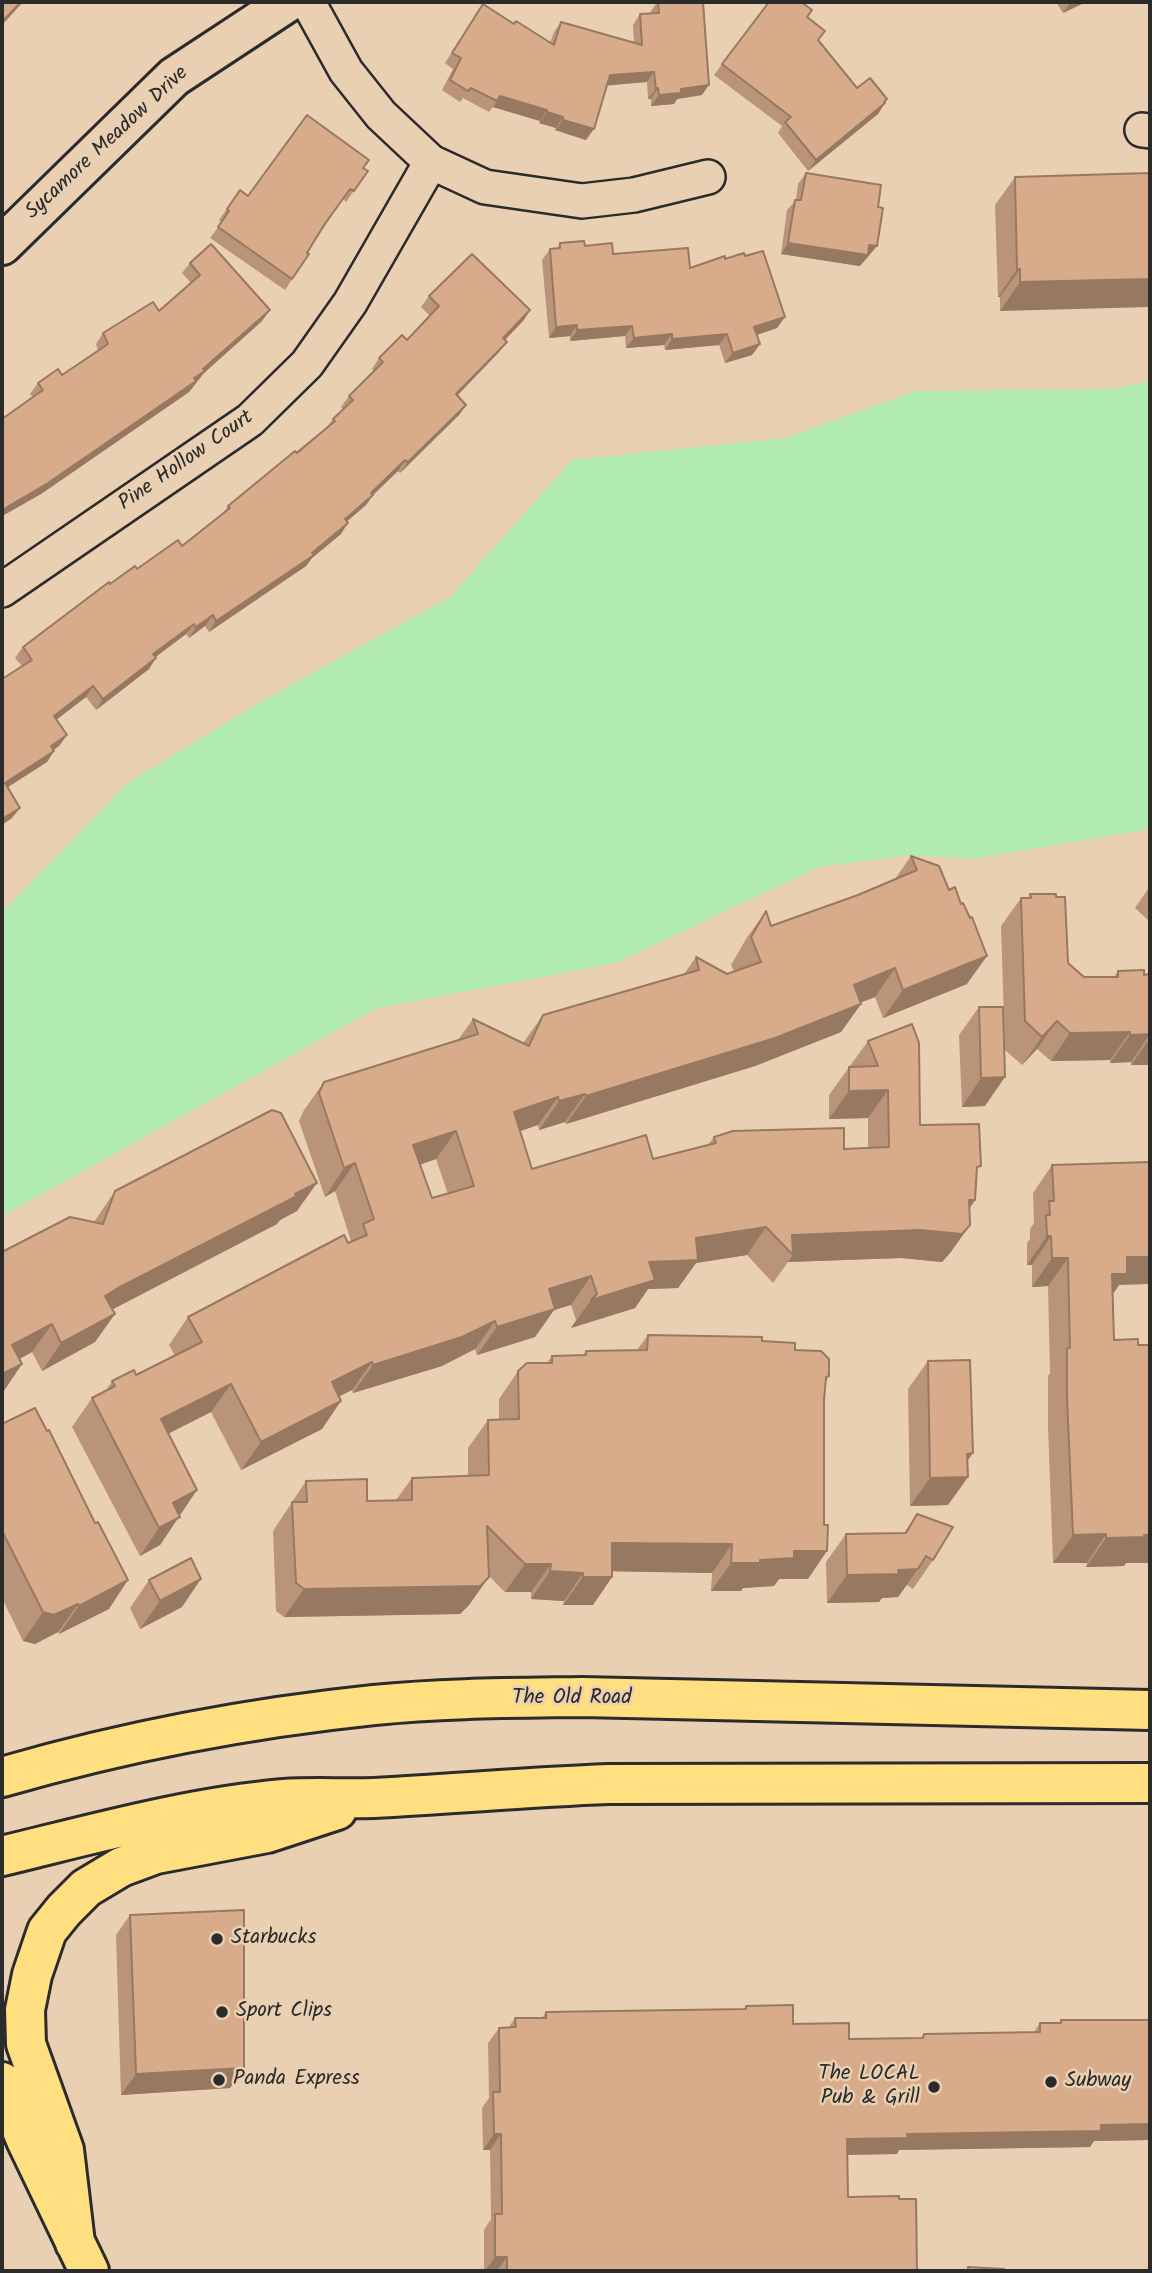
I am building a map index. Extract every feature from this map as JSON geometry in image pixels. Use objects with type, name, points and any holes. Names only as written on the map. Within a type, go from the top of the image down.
[{"type":"main road","name":"The Old Road","points":[[2,1777],[155,1738],[388,1704],[582,1697],[1150,1710]]},
{"type":"main road","points":[[2,1856],[103,1831],[284,1799],[373,1798],[608,1784],[1150,1783]]},
{"type":"main road","points":[[82,2257],[64,2150],[26,2044],[25,2010],[32,1975],[47,1931],[86,1888],[121,1867],[156,1854],[267,1833],[373,1798]]},
{"type":"main road","points":[[2,2082],[26,2140],[82,2257]]},
{"type":"street","name":"Sycamore Meadow Drive","points":[[2,244],[174,77],[288,2]]},
{"type":"street","points":[[308,2],[346,71],[380,115],[431,162],[485,187],[582,201],[634,195],[708,177]]},
{"type":"street","name":"Pine Hollow Court","points":[[2,590],[250,420],[307,364],[350,303],[431,162]]},
{"type":"green space","points":[[1150,381],[1150,829],[974,859],[910,855],[819,867],[616,963],[377,1008],[2,1216],[2,912],[129,782],[264,700],[450,597],[572,460],[785,438],[916,391],[1114,389]]},
{"type":"building","points":[[2,2],[21,2],[2,22]]},
{"type":"building","points":[[658,2],[703,2],[709,85],[681,89],[681,93],[659,95],[654,72],[610,75],[594,129],[563,120],[563,117],[547,110],[500,96],[497,101],[471,88],[468,91],[450,80],[461,58],[452,53],[483,4],[554,45],[561,22],[642,45],[640,14],[659,13]]},
{"type":"building","points":[[769,2],[801,2],[812,10],[807,17],[825,31],[818,40],[857,88],[870,78],[887,99],[816,160],[785,122],[791,117],[722,64]]},
{"type":"building","points":[[307,115],[369,160],[363,168],[368,171],[354,191],[350,189],[324,225],[292,279],[218,227],[240,190],[248,196]]},
{"type":"building","points":[[806,173],[881,185],[878,207],[883,208],[877,246],[869,245],[868,255],[788,243],[795,200],[801,200]]},
{"type":"building","points":[[1150,173],[1150,279],[1020,282],[1020,269],[1017,269],[1015,177]]},
{"type":"building","points":[[584,241],[585,246],[612,243],[613,254],[688,248],[690,268],[725,256],[725,259],[763,251],[785,317],[754,327],[760,344],[733,353],[727,334],[672,339],[672,334],[634,338],[632,326],[577,330],[577,325],[556,327],[550,249],[560,248],[560,243]]},
{"type":"building","points":[[211,244],[270,310],[203,369],[205,371],[194,378],[196,381],[48,483],[2,510],[2,419],[43,390],[38,383],[58,369],[62,375],[108,344],[103,333],[153,302],[159,311],[200,275],[190,263]]},
{"type":"building","points":[[472,254],[530,310],[503,338],[507,342],[456,394],[466,405],[408,462],[405,460],[371,493],[373,495],[345,519],[348,523],[312,553],[314,555],[216,621],[213,615],[196,627],[194,624],[153,654],[156,658],[103,699],[93,686],[54,716],[67,735],[51,746],[54,751],[5,783],[20,808],[2,819],[2,679],[32,660],[23,647],[109,582],[110,584],[135,566],[137,569],[178,540],[182,546],[335,421],[333,419],[353,400],[349,396],[383,362],[379,358],[402,335],[407,340],[439,306],[429,296]]},
{"type":"building","points":[[911,856],[939,866],[949,890],[955,887],[961,904],[963,903],[970,918],[972,917],[987,956],[903,990],[895,968],[854,985],[861,1004],[775,1038],[586,1096],[585,1094],[559,1101],[558,1097],[514,1112],[532,1169],[646,1135],[653,1159],[716,1143],[714,1137],[733,1131],[844,1128],[844,1149],[889,1147],[888,1090],[849,1091],[849,1067],[878,1066],[868,1041],[912,1024],[919,1043],[920,1125],[979,1124],[981,1166],[977,1167],[975,1200],[969,1200],[970,1225],[962,1234],[920,1230],[792,1235],[793,1255],[766,1227],[696,1238],[698,1260],[649,1262],[655,1280],[591,1300],[597,1294],[591,1276],[549,1289],[555,1309],[497,1327],[495,1321],[462,1337],[373,1365],[372,1362],[332,1382],[341,1401],[261,1442],[231,1384],[161,1419],[197,1490],[173,1503],[180,1517],[159,1528],[92,1398],[115,1386],[112,1381],[134,1370],[136,1375],[202,1342],[188,1317],[344,1235],[348,1243],[367,1235],[363,1224],[374,1219],[355,1163],[344,1168],[319,1093],[324,1082],[478,1034],[473,1019],[529,1046],[543,1015],[699,970],[696,957],[727,974],[761,962],[751,937],[766,911],[771,926],[858,895],[917,870]],"holes":[[[456,1131],[474,1186],[432,1198],[413,1145]]]},
{"type":"building","points":[[1030,894],[1056,894],[1056,897],[1065,897],[1068,963],[1084,977],[1118,977],[1118,971],[1144,970],[1144,975],[1150,974],[1150,1034],[1070,1033],[1057,1021],[1042,1037],[1025,1021],[1021,898],[1031,898]]},
{"type":"building","points":[[979,1007],[1003,1007],[1005,1077],[981,1078]]},
{"type":"building","points":[[272,1110],[281,1113],[317,1183],[105,1296],[115,1314],[61,1343],[52,1324],[12,1345],[22,1364],[2,1374],[2,1252],[70,1217],[103,1224],[115,1191]]},
{"type":"building","points":[[1150,1162],[1150,1257],[1127,1257],[1127,1274],[1112,1274],[1114,1340],[1138,1339],[1138,1345],[1150,1345],[1150,1535],[1106,1538],[1106,1534],[1073,1535],[1067,1398],[1067,1348],[1070,1348],[1068,1258],[1052,1258],[1051,1236],[1047,1236],[1046,1215],[1050,1215],[1049,1201],[1054,1201],[1052,1165]]},
{"type":"building","points":[[648,1335],[762,1337],[762,1341],[795,1343],[795,1350],[821,1351],[829,1359],[824,1400],[824,1525],[828,1525],[827,1551],[794,1551],[794,1558],[760,1560],[760,1563],[731,1563],[732,1544],[612,1543],[612,1577],[583,1577],[583,1573],[550,1571],[551,1564],[525,1564],[487,1526],[489,1577],[480,1586],[304,1589],[296,1583],[292,1502],[307,1502],[306,1481],[367,1479],[367,1501],[412,1500],[412,1478],[489,1475],[488,1420],[519,1419],[518,1371],[527,1363],[552,1363],[552,1356],[586,1355],[586,1351],[647,1350]]},
{"type":"building","points":[[970,1360],[973,1453],[967,1454],[968,1477],[930,1478],[928,1361]]},
{"type":"building","points":[[35,1408],[128,1580],[79,1606],[78,1604],[54,1615],[43,1612],[2,1531],[2,1424]]},
{"type":"building","points":[[917,1514],[953,1527],[933,1560],[926,1556],[918,1569],[898,1570],[899,1574],[847,1575],[846,1534],[906,1533]]},
{"type":"building","points":[[191,1558],[201,1579],[160,1601],[149,1580]]},
{"type":"building","points":[[244,1910],[244,2068],[136,2074],[130,1915]]},
{"type":"building","points":[[793,2005],[793,2024],[849,2023],[849,2039],[923,2038],[924,2034],[1040,2032],[1040,2023],[1061,2023],[1061,2020],[1150,2020],[1150,2124],[1101,2125],[1101,2131],[907,2134],[908,2138],[847,2139],[848,2197],[899,2196],[899,2199],[916,2199],[917,2271],[507,2271],[507,2257],[495,2257],[495,2214],[502,2214],[501,2134],[494,2134],[493,2092],[500,2092],[499,2028],[516,2027],[515,2018],[546,2018],[546,2012],[746,2009],[746,2006]]},
{"type":"building","points":[[968,2267],[1004,2269],[1004,2271],[968,2271]]},
{"type":"place","name":"Starbucks","points":[[217,1939]]},
{"type":"place","name":"Sport Clips","points":[[222,2012]]},
{"type":"place","name":"Panda Express","points":[[219,2080]]},
{"type":"place","name":"Subway","points":[[1051,2082]]},
{"type":"place","name":"The LOCAL Pub & Grill","points":[[934,2087]]}]
